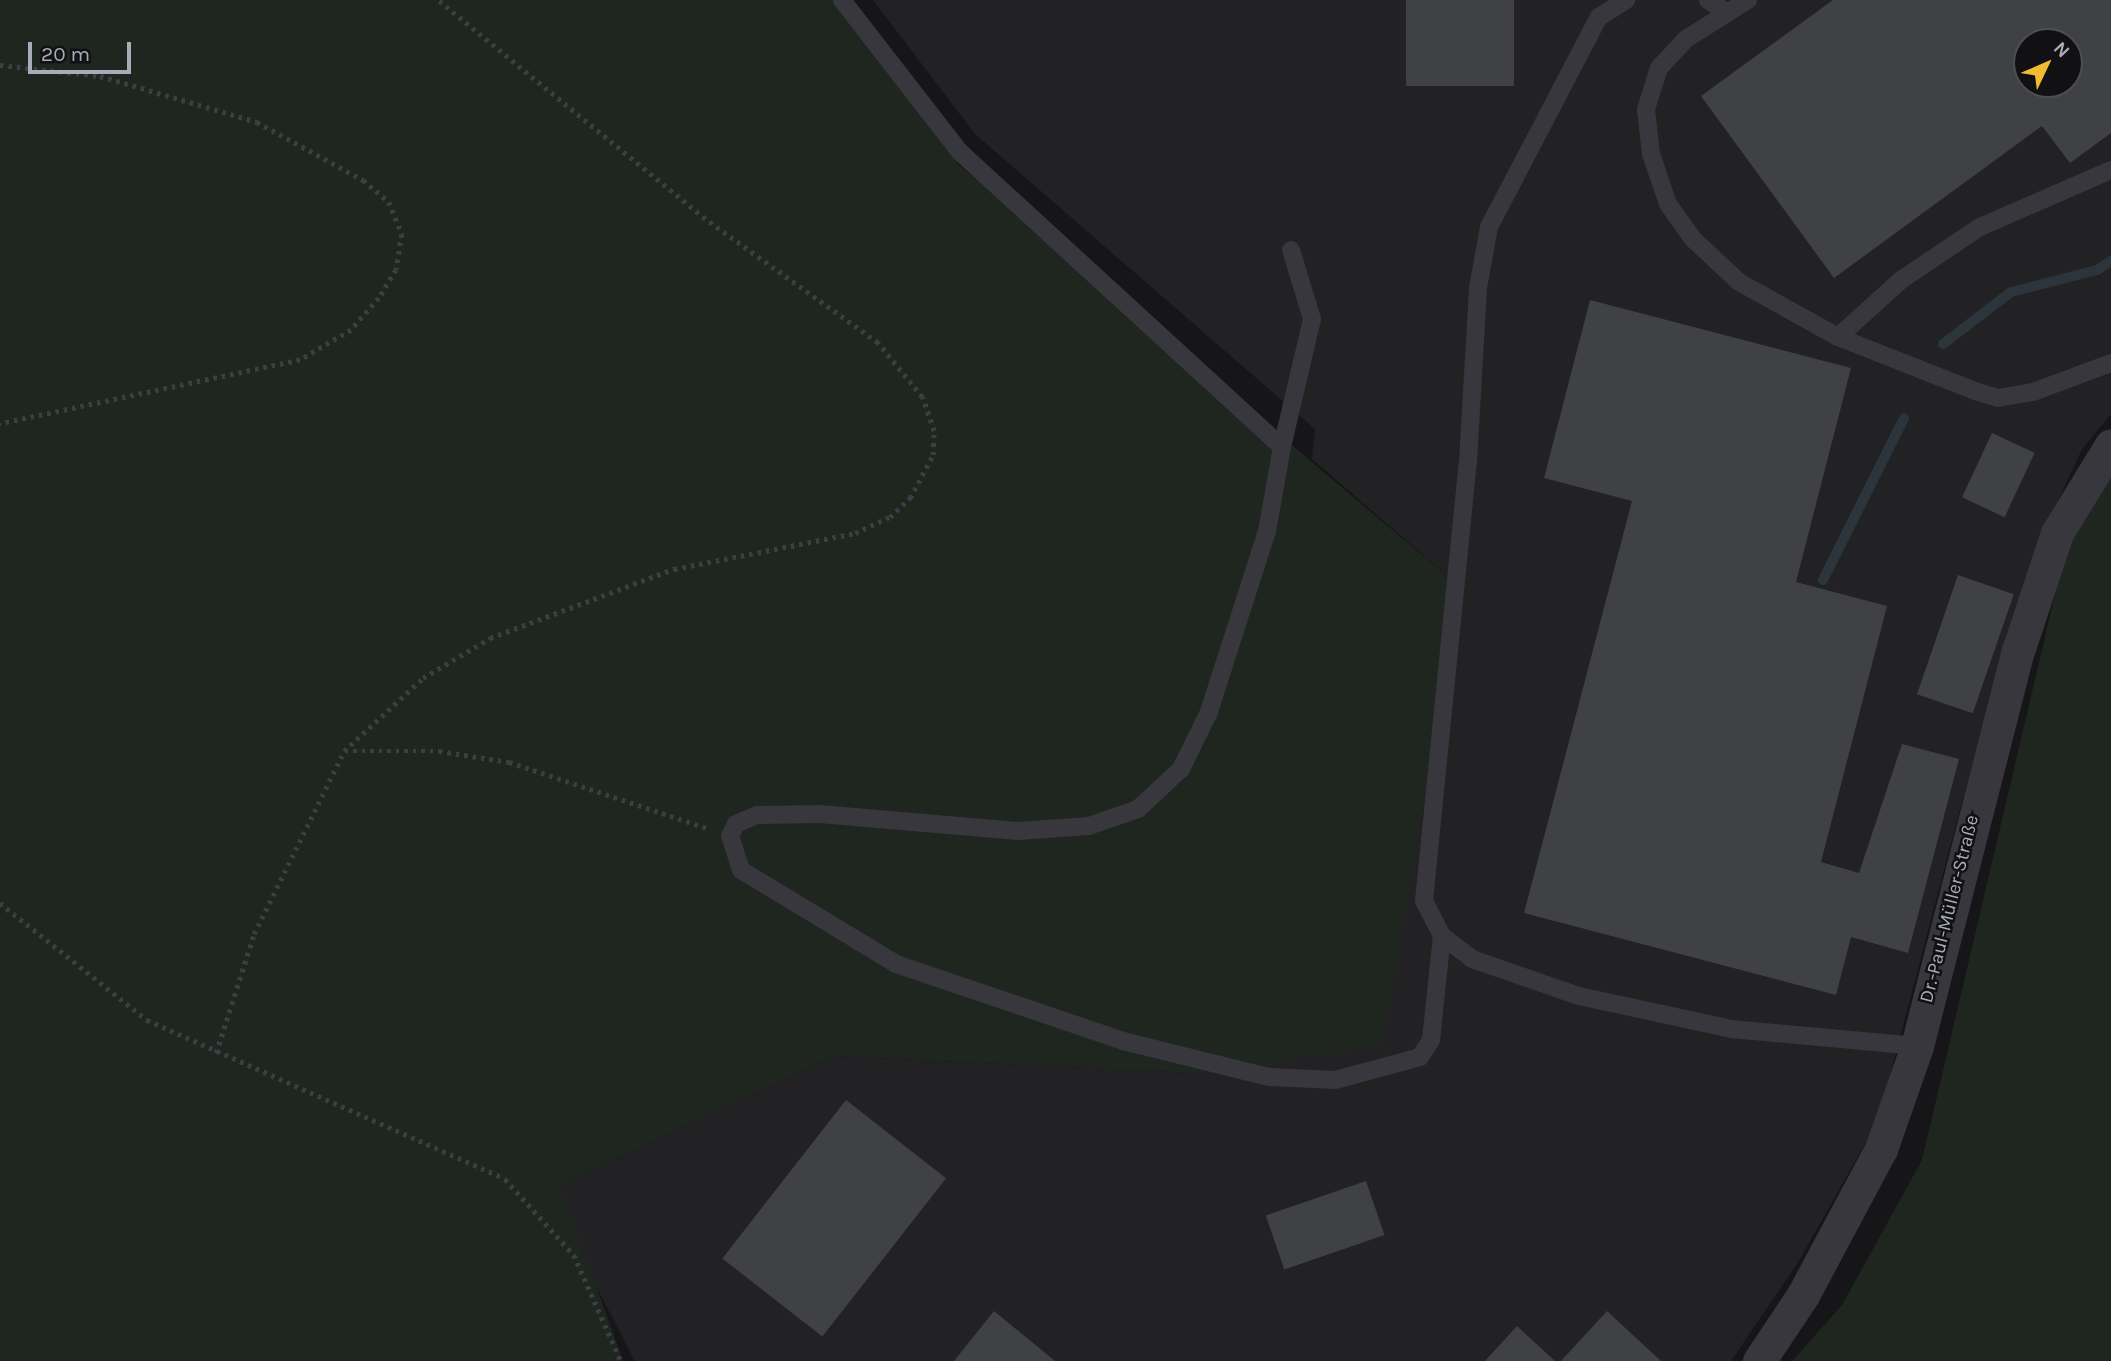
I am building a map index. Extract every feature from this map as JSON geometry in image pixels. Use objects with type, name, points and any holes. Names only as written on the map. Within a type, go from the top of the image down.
[{"type":"street","name":"Dr.-Paul-Müller-Straße","points":[[1759,1361],[1803,1295],[1881,1149],[1917,1046],[2018,651],[2057,533],[2111,445]]},
{"type":"lane","points":[[842,0],[960,152],[1282,447]]},
{"type":"lane","points":[[1626,0],[1599,17],[1489,227],[1478,288],[1468,462],[1424,901],[1442,936],[1472,959],[1579,996],[1731,1029],[1917,1046]]},
{"type":"lane","points":[[1708,0],[1727,13]]},
{"type":"lane","points":[[1748,0],[1686,39],[1658,68],[1646,109],[1651,154],[1668,204],[1693,239],[1739,282],[1838,337],[1998,398],[2033,392],[2111,363]]},
{"type":"lane","points":[[1838,337],[1901,280],[1980,227],[2111,170]]},
{"type":"lane","points":[[1291,250],[1312,319],[1282,447],[1267,531],[1209,712],[1181,769],[1138,809],[1088,826],[1018,831],[770,813],[746,818],[730,836],[741,870],[896,964],[1123,1041],[1269,1077],[1335,1080],[1420,1057],[1431,1040],[1442,936]]},
{"type":"path","points":[[216,1053],[254,934],[344,751],[423,678],[489,638],[674,569],[855,533],[890,517],[910,498],[933,455],[934,431],[922,397],[878,343],[705,219],[437,0]]},
{"type":"path","points":[[0,65],[100,76],[257,122],[363,180],[389,202],[402,234],[396,270],[379,298],[351,330],[300,360],[0,424]]},
{"type":"path","points":[[344,751],[439,751],[509,762],[730,836]]},
{"type":"path","points":[[0,903],[147,1020],[216,1053],[505,1179],[574,1255],[621,1361]]},
{"type":"shaded area","points":[[0,0],[836,0],[958,164],[1459,586],[1383,1046],[1195,1073],[834,1056],[560,1185],[623,1361],[0,1361]]},
{"type":"shaded area","points":[[873,0],[2111,0],[2111,414],[2082,449],[2044,531],[1960,809],[1878,1121],[1797,1264],[1731,1361],[635,1361],[587,1269],[560,1185],[834,1056],[1195,1073],[1459,586],[1312,459],[1315,429],[975,134]]},
{"type":"shaded area","points":[[2111,477],[2111,1361],[1792,1361],[1842,1305],[1922,1160],[2068,539]]},
{"type":"building","points":[[1406,0],[1514,0],[1514,86],[1406,86]]},
{"type":"building","points":[[1833,0],[2111,0],[2111,133],[2070,163],[2042,126],[1834,278],[1701,96]]},
{"type":"building","points":[[1590,300],[1851,368],[1796,582],[1887,606],[1821,862],[1859,873],[1902,744],[1959,759],[1908,953],[1851,937],[1836,995],[1524,913],[1632,501],[1544,478]]},
{"type":"building","points":[[1992,433],[2035,453],[2005,517],[1962,497]]},
{"type":"building","points":[[1958,575],[2014,594],[1973,713],[1917,694]]},
{"type":"building","points":[[846,1100],[946,1178],[822,1337],[722,1258]]},
{"type":"building","points":[[1366,1181],[1385,1235],[1284,1269],[1266,1216]]},
{"type":"building","points":[[994,1311],[1055,1361],[954,1361]]},
{"type":"building","points":[[1607,1311],[1661,1361],[1561,1361]]},
{"type":"building","points":[[1517,1326],[1555,1361],[1485,1361]]},
{"type":"waterway","points":[[1943,344],[2011,292],[2097,270],[2111,261]]},
{"type":"waterway","points":[[1823,580],[1904,418]]}]
